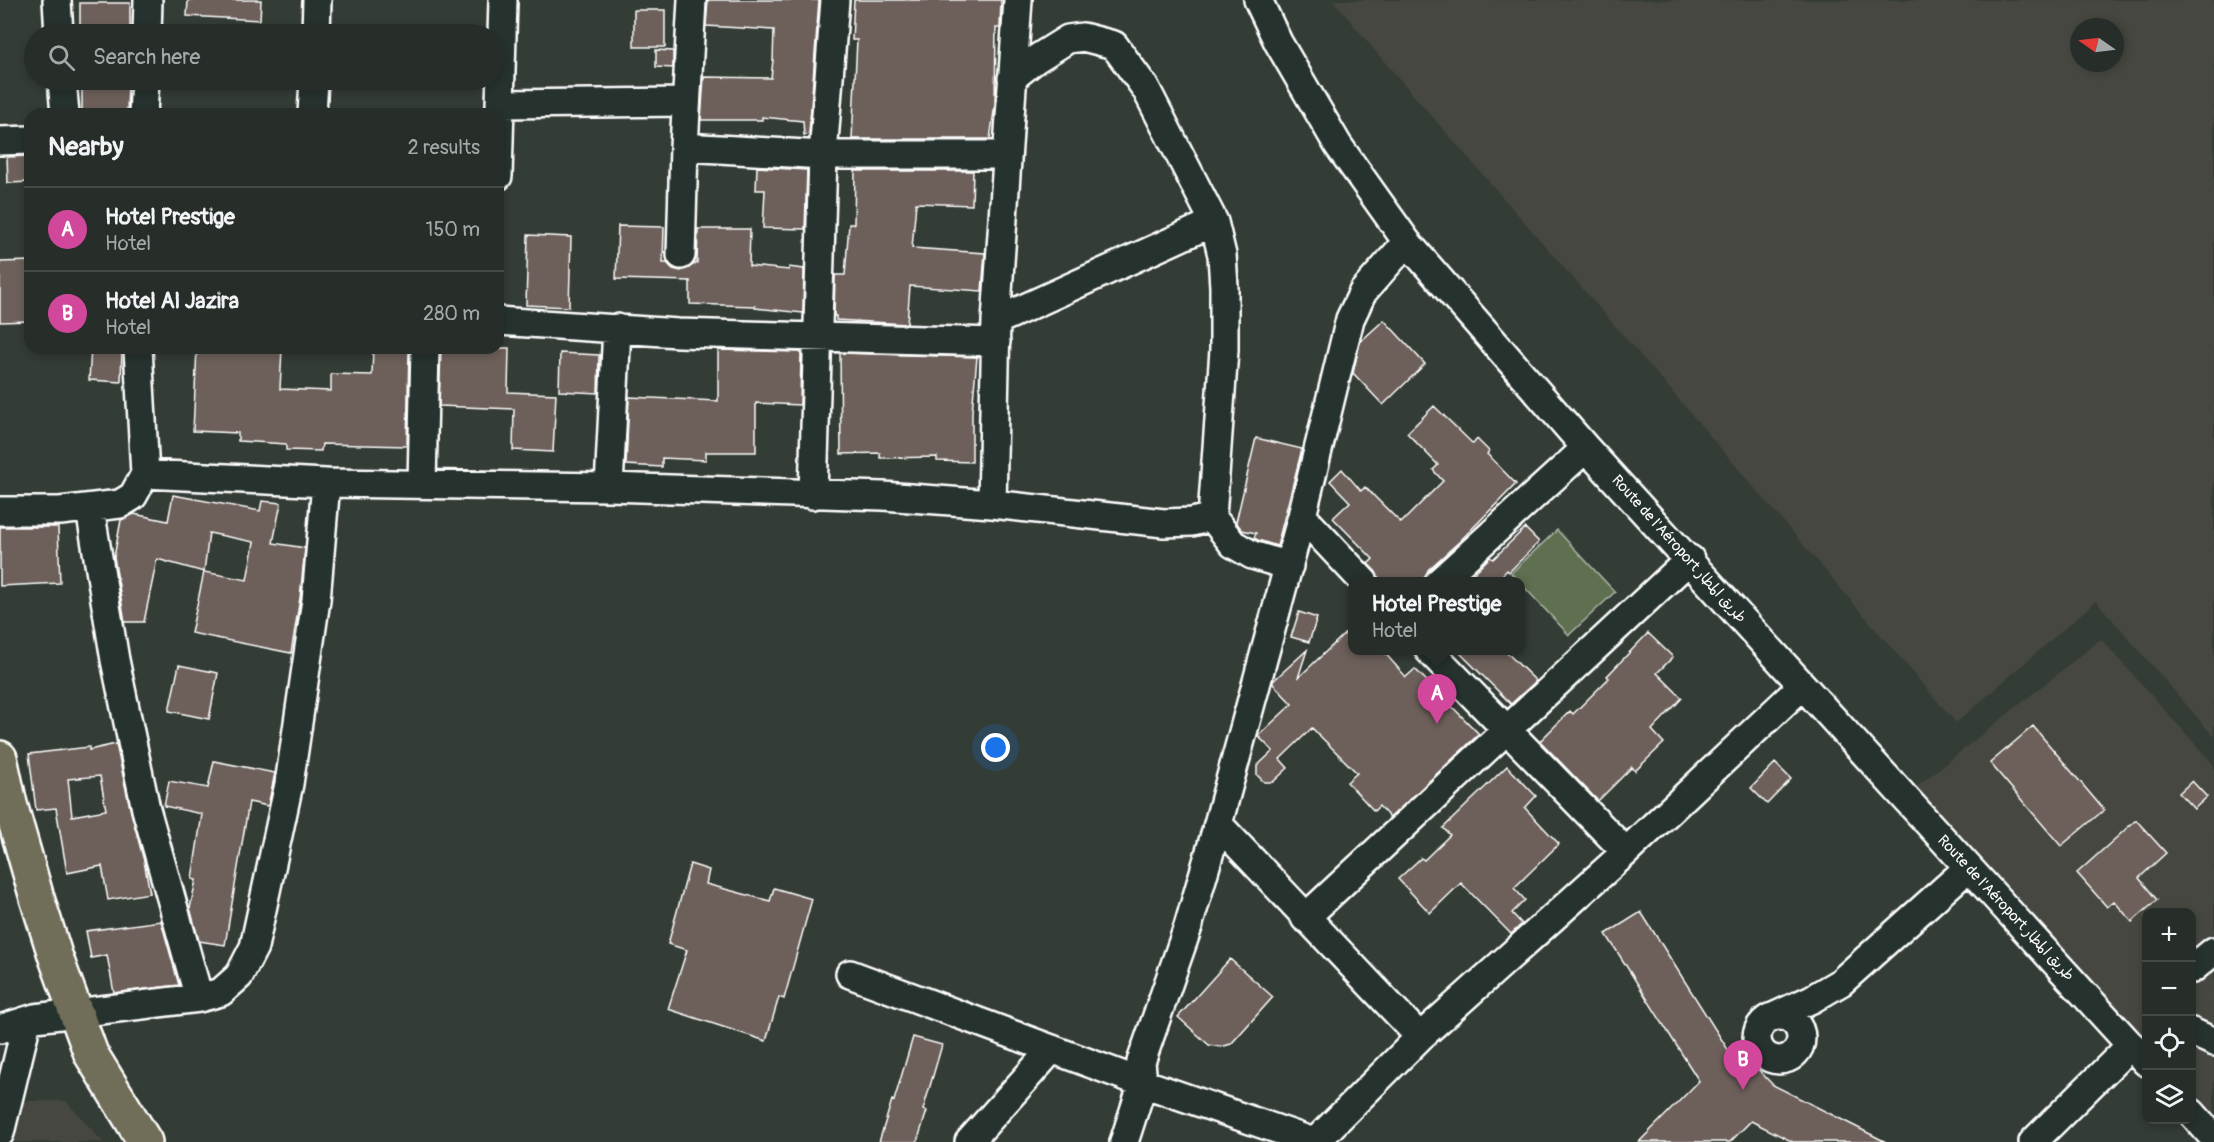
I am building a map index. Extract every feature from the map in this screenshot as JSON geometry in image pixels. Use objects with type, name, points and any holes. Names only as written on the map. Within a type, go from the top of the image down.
[{"type":"highway","points":[[0,758],[5,806],[91,1054],[143,1139]]},
{"type":"street","points":[[57,0],[58,24]]},
{"type":"street","points":[[147,24],[148,0]]},
{"type":"street","points":[[316,24],[317,0]]},
{"type":"street","points":[[502,24],[503,0]]},
{"type":"street","points":[[681,255],[692,0]]},
{"type":"street","points":[[813,495],[823,155],[835,0]]},
{"type":"street","points":[[992,504],[996,331],[1018,0]]},
{"type":"street","name":"Route de l'Aéroport طريق المطار","points":[[1258,0],[1284,52],[1338,145],[1407,242],[1586,448],[1690,559],[1802,686],[2139,1054]]},
{"type":"street","points":[[1012,78],[1036,59],[1068,39],[1083,37],[1114,45],[1146,89],[1214,222],[1222,255],[1224,350],[1212,517],[1233,544],[1251,555],[1289,566]]},
{"type":"street","points":[[63,90],[64,108]]},
{"type":"street","points":[[143,108],[144,90]]},
{"type":"street","points":[[312,108],[313,90]]},
{"type":"street","points":[[500,90],[500,108]]},
{"type":"street","points":[[500,104],[686,102]]},
{"type":"street","points":[[0,141],[24,140]]},
{"type":"street","points":[[684,147],[823,155],[1007,155]]},
{"type":"street","points":[[504,321],[678,333],[817,338],[996,331],[1214,222]]},
{"type":"street","points":[[1124,1142],[1134,1079],[1188,927],[1218,824],[1289,566],[1350,319],[1363,292],[1407,242]]},
{"type":"street","points":[[609,487],[617,328]]},
{"type":"street","points":[[0,512],[90,509],[120,504],[133,496],[145,474],[138,354]]},
{"type":"street","points":[[422,484],[425,354]]},
{"type":"street","points":[[1444,577],[1586,448]]},
{"type":"street","points":[[145,474],[326,483],[609,487],[883,496],[992,504],[1164,523],[1192,522],[1212,517]]},
{"type":"street","points":[[0,1029],[27,1021],[199,998],[221,992],[239,975],[254,947],[289,783],[316,600],[326,483]]},
{"type":"street","points":[[90,509],[115,660],[146,809],[199,998]]},
{"type":"street","points":[[1302,516],[1359,577]]},
{"type":"street","points":[[1305,918],[1690,559]]},
{"type":"street","points":[[1433,655],[1626,852]]},
{"type":"street","points":[[850,975],[1134,1079],[1315,1142],[1420,1037],[1626,852],[1802,686]]},
{"type":"street","points":[[1218,824],[1420,1037]]},
{"type":"street","points":[[1841,982],[1793,1055],[1781,1060],[1764,1055],[1757,1042],[1757,1035],[1763,1023],[1841,982],[1968,868]]},
{"type":"street","points":[[2196,966],[2214,951]]},
{"type":"street","points":[[1771,1018],[1779,1016],[1791,1021],[1800,1033],[1800,1044]]},
{"type":"street","points":[[0,1133],[27,1021]]},
{"type":"street","points":[[2196,1034],[2214,1042]]},
{"type":"street","points":[[969,1142],[1052,1049]]},
{"type":"street","points":[[2033,1142],[2139,1054]]},
{"type":"street","points":[[2196,1118],[2214,1138]]},
{"type":"shaded area","points":[[1333,0],[2214,0],[2214,737],[2096,601],[1956,723]]},
{"type":"shaded area","points":[[2101,639],[2214,765],[2214,1118],[2196,1098],[2196,908],[2142,908],[2142,1039],[1916,787]]},
{"type":"shaded area","points":[[0,1101],[66,1101],[103,1142],[0,1142]]},
{"type":"green space","points":[[1557,530],[1615,592],[1569,635],[1525,588],[1525,577],[1515,577],[1511,573]]},
{"type":"building","points":[[188,0],[261,0],[260,20],[187,16]]},
{"type":"building","points":[[708,0],[819,0],[809,134],[804,135],[803,121],[762,117],[762,120],[701,120],[704,77],[771,78],[773,60],[774,30],[706,26]]},
{"type":"building","points":[[854,0],[1001,0],[1000,28],[996,28],[995,104],[990,139],[852,139],[857,40],[852,40]]},
{"type":"building","points":[[80,3],[130,3],[130,24],[80,24]]},
{"type":"building","points":[[634,10],[665,10],[665,47],[634,47]]},
{"type":"building","points":[[656,50],[673,51],[673,68],[656,67]]},
{"type":"building","points":[[82,90],[128,90],[127,108],[82,108]]},
{"type":"building","points":[[24,156],[24,182],[8,183],[7,157]]},
{"type":"building","points":[[757,167],[807,170],[805,229],[763,228],[765,190],[756,190]]},
{"type":"building","points":[[855,171],[973,171],[972,205],[916,203],[912,248],[985,253],[982,291],[910,286],[907,324],[836,320],[834,316],[835,275],[845,275],[849,224],[854,224]]},
{"type":"building","points":[[618,226],[664,227],[663,263],[681,271],[697,263],[698,229],[750,229],[749,266],[789,270],[789,267],[804,269],[803,313],[755,308],[755,306],[690,304],[690,281],[616,279]]},
{"type":"building","points":[[528,235],[571,237],[569,307],[526,305]]},
{"type":"building","points":[[24,261],[24,321],[0,322],[0,262]]},
{"type":"building","points":[[1384,320],[1425,364],[1383,405],[1353,373],[1360,342]]},
{"type":"building","points":[[504,348],[509,348],[508,392],[556,394],[553,452],[513,450],[514,409],[439,406],[441,354],[504,354]]},
{"type":"building","points":[[718,350],[801,352],[800,405],[756,403],[756,452],[706,452],[706,460],[662,458],[662,467],[626,465],[629,397],[718,401]]},
{"type":"building","points":[[560,353],[599,355],[598,393],[559,391]]},
{"type":"building","points":[[840,353],[977,357],[972,412],[972,462],[937,461],[937,457],[880,458],[880,453],[841,454]]},
{"type":"building","points":[[91,354],[122,354],[121,382],[89,380]]},
{"type":"building","points":[[197,354],[282,354],[280,389],[331,391],[331,374],[372,375],[373,354],[409,354],[407,446],[322,444],[321,451],[286,450],[286,444],[238,441],[238,433],[193,431]]},
{"type":"building","points":[[1434,406],[1473,444],[1477,439],[1489,451],[1487,454],[1516,484],[1428,570],[1426,577],[1378,577],[1368,564],[1373,559],[1333,518],[1350,502],[1330,481],[1342,469],[1361,491],[1365,487],[1401,523],[1443,481],[1433,470],[1438,465],[1407,433]]},
{"type":"building","points":[[1256,438],[1302,449],[1277,546],[1254,538],[1256,533],[1242,530],[1236,522]]},
{"type":"building","points":[[173,495],[260,511],[262,501],[281,503],[273,543],[305,548],[291,653],[191,633],[204,572],[157,559],[144,622],[125,622],[114,557],[121,520],[134,514],[168,521]],"holes":[[[209,533],[254,542],[247,580],[204,572]]]},
{"type":"building","points":[[0,527],[58,527],[60,583],[0,586]]},
{"type":"building","points":[[1525,528],[1539,542],[1509,572],[1507,570],[1501,577],[1470,577],[1490,557],[1493,559]]},
{"type":"building","points":[[1299,612],[1317,618],[1309,642],[1291,637]]},
{"type":"building","points":[[1348,631],[1348,655],[1387,655],[1406,677],[1415,669],[1479,734],[1390,818],[1379,806],[1374,811],[1347,782],[1357,773],[1312,728],[1280,759],[1288,768],[1273,782],[1264,782],[1257,775],[1257,766],[1273,751],[1258,736],[1292,704],[1273,684],[1273,681],[1307,650],[1298,678]]},
{"type":"building","points":[[1648,633],[1673,657],[1657,673],[1682,698],[1652,730],[1664,743],[1635,771],[1632,767],[1598,801],[1540,741],[1570,711],[1573,714],[1609,678],[1607,676]]},
{"type":"building","points":[[1462,655],[1509,655],[1536,681],[1511,704]]},
{"type":"building","points":[[179,665],[218,673],[209,719],[169,711]]},
{"type":"building","points":[[2033,726],[2104,810],[2061,846],[1990,763]]},
{"type":"building","points":[[116,744],[150,893],[108,900],[102,866],[67,873],[56,808],[36,810],[29,754],[89,747],[89,750]],"holes":[[[100,776],[106,810],[72,816],[68,779]]]},
{"type":"building","points":[[214,761],[275,773],[268,806],[249,802],[225,945],[199,941],[190,908],[196,880],[192,879],[202,814],[164,806],[169,781],[208,788]]},
{"type":"building","points":[[1775,763],[1791,779],[1767,804],[1751,788]]},
{"type":"building","points":[[1507,766],[1536,796],[1525,808],[1559,844],[1514,888],[1525,900],[1512,913],[1522,924],[1511,934],[1461,883],[1430,913],[1398,879],[1421,858],[1424,860],[1450,835],[1443,828]]},
{"type":"building","points":[[2192,781],[2207,797],[2194,809],[2179,793]]},
{"type":"building","points":[[2136,820],[2166,853],[2139,878],[2157,900],[2148,908],[2142,908],[2142,913],[2132,922],[2114,901],[2107,907],[2077,873]]},
{"type":"building","points":[[690,864],[709,870],[706,884],[770,901],[774,888],[812,899],[784,999],[779,997],[766,1041],[668,1009],[687,950],[668,944]]},
{"type":"building","points":[[1641,912],[1732,1056],[1738,1049],[1773,1085],[1886,1142],[1793,1142],[1751,1121],[1730,1142],[1639,1142],[1699,1081],[1606,934]]},
{"type":"building","points":[[161,921],[179,985],[114,993],[107,955],[91,958],[86,931]]},
{"type":"building","points":[[1230,959],[1273,997],[1231,1044],[1221,1047],[1209,1045],[1178,1017]]},
{"type":"building","points":[[913,1037],[942,1045],[923,1110],[927,1111],[917,1142],[879,1142],[892,1100],[894,1101]]},
{"type":"place","name":"Hotel Prestige","points":[[1437,724]]},
{"type":"place","name":"Hotel Al Jazira","points":[[1743,1090]]}]
